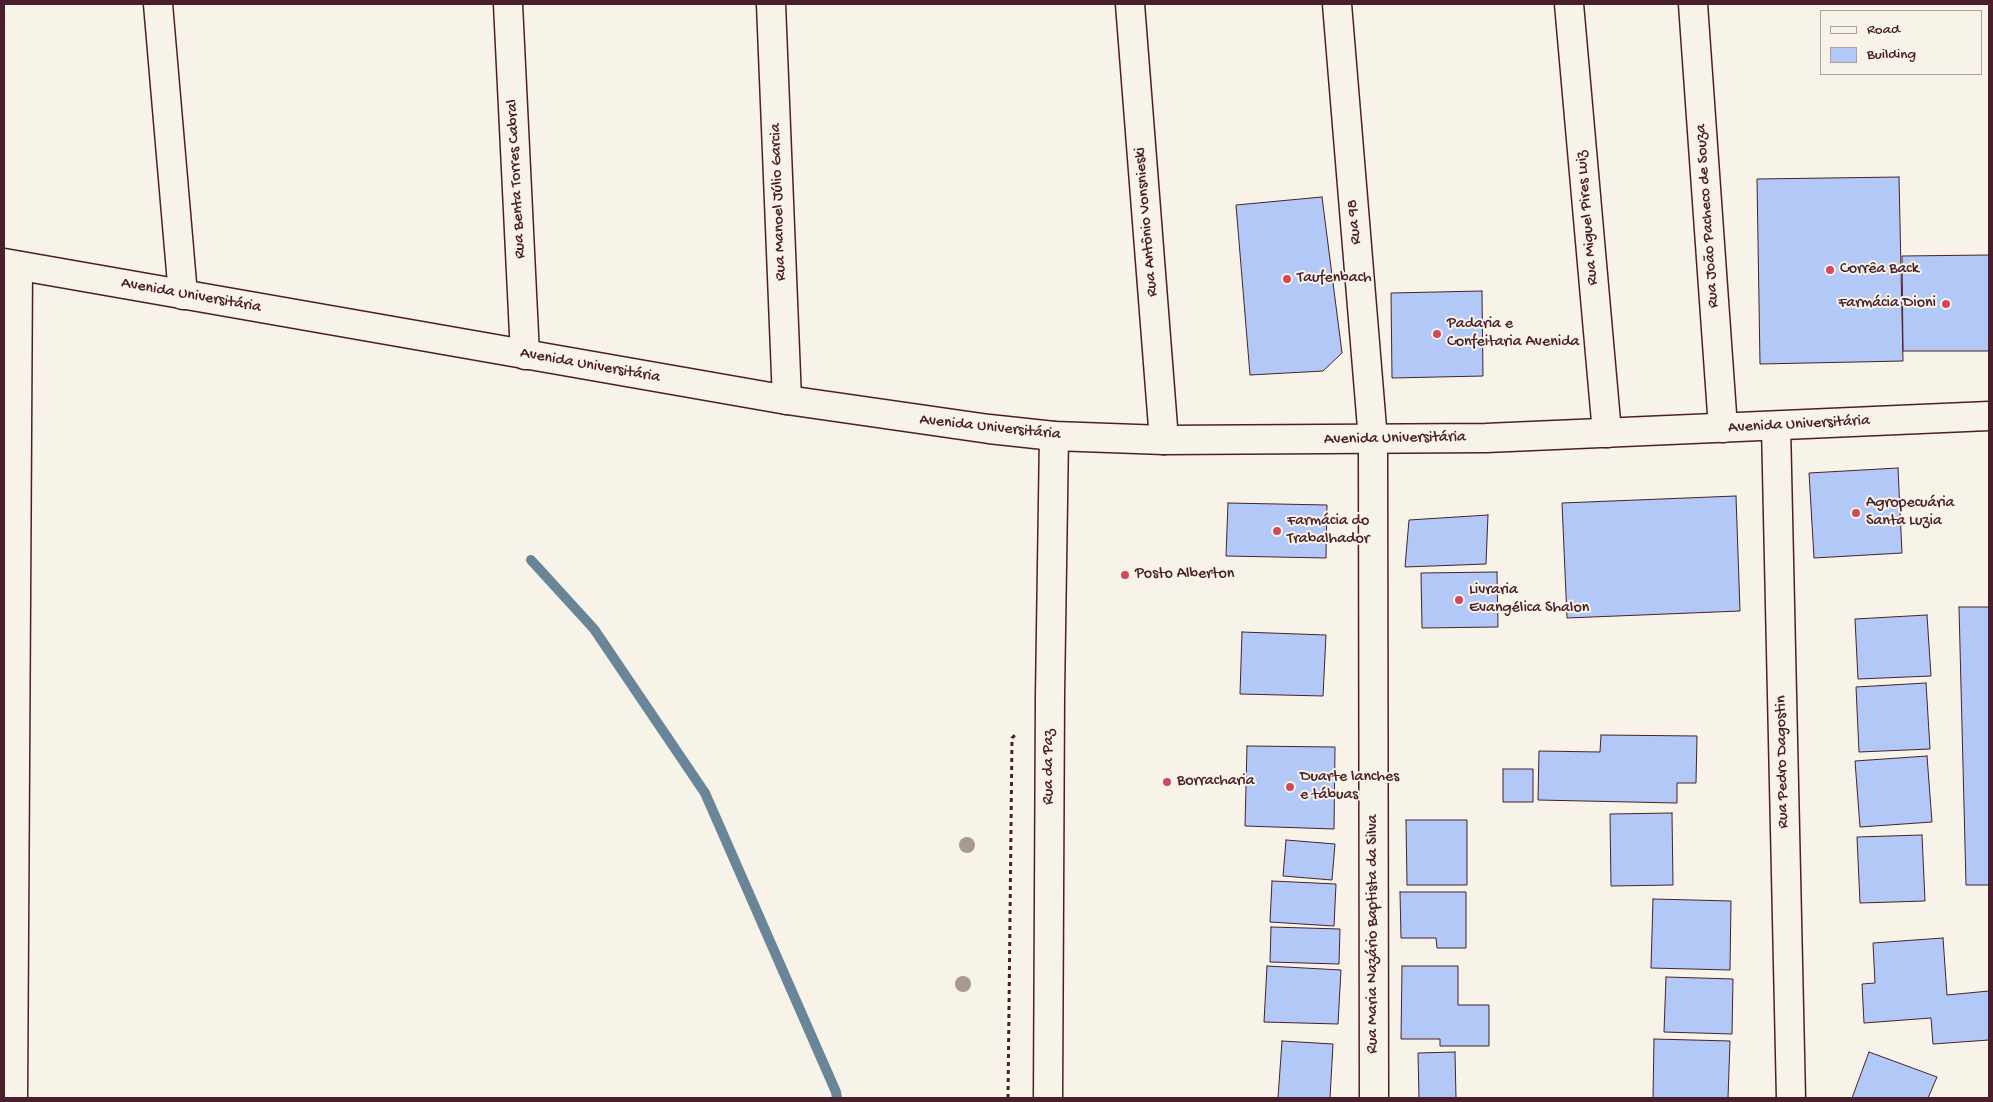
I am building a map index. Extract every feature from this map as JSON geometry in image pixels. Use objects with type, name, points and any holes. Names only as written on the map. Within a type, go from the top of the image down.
[{"type":"street","points":[[158,4],[183,295]]},
{"type":"street","name":"Rua Benta Torres Cabral","points":[[508,4],[525,355]]},
{"type":"street","name":"Rua Manoel Júlio Garcia","points":[[771,4],[787,400]]},
{"type":"street","name":"Rua Antônio Vonsnieski","points":[[1130,4],[1164,440]]},
{"type":"street","name":"Rua 98","points":[[1337,4],[1373,440]]},
{"type":"street","name":"Rua Miguel Pires Luiz","points":[[1569,4],[1607,433]]},
{"type":"street","name":"Rua João Pacheco de Souza","points":[[1693,4],[1723,428]]},
{"type":"street","points":[[11,264],[13,1098]]},
{"type":"street","name":"Avenida Universitária","points":[[11,264],[787,400],[979,428],[1054,436],[1164,440],[1373,440],[1607,433],[1989,416]]},
{"type":"street","name":"Rua Pedro Dagostin","points":[[1776,426],[1791,1098]]},
{"type":"street","name":"Rua da Paz","points":[[1048,1098],[1050,704],[1054,436]]},
{"type":"street","name":"Rua Maria Nazário Baptista da Silva","points":[[1373,440],[1374,1098]]},
{"type":"path","points":[[1008,1098],[1012,738],[1018,731]]},
{"type":"building","name":"Corrêa Back","points":[[1899,177],[1903,361],[1760,364],[1757,179]]},
{"type":"building","name":"Taufenbach","points":[[1322,197],[1342,353],[1323,371],[1250,375],[1236,205]]},
{"type":"building","name":"Farmácia Dioni","points":[[1989,255],[1989,351],[1903,351],[1902,256]]},
{"type":"building","name":"Padaria e Confeitaria Avenida","points":[[1482,291],[1483,376],[1392,378],[1391,293]]},
{"type":"building","name":"Agropecuária Santa Luzia","points":[[1898,468],[1902,553],[1814,558],[1809,473]]},
{"type":"building","points":[[1736,496],[1740,611],[1567,618],[1562,503]]},
{"type":"building","name":"Farmácia do Trabalhador","points":[[1228,503],[1327,505],[1326,558],[1226,556]]},
{"type":"building","points":[[1488,515],[1486,564],[1405,567],[1409,520]]},
{"type":"building","name":"Livraria Evangélica Shalon","points":[[1497,572],[1498,627],[1422,628],[1421,573]]},
{"type":"building","points":[[1959,607],[1989,607],[1989,885],[1966,885]]},
{"type":"building","points":[[1927,615],[1931,676],[1858,679],[1855,619]]},
{"type":"building","points":[[1242,632],[1326,635],[1323,696],[1240,694]]},
{"type":"building","points":[[1926,683],[1930,749],[1859,752],[1856,687]]},
{"type":"building","points":[[1601,735],[1697,736],[1696,783],[1677,783],[1677,803],[1538,800],[1539,751],[1600,752]]},
{"type":"building","name":"Duarte lanches e tábuas","points":[[1247,746],[1335,747],[1334,829],[1245,826]]},
{"type":"building","points":[[1927,756],[1932,822],[1860,827],[1855,761]]},
{"type":"building","points":[[1503,769],[1533,769],[1533,802],[1503,802]]},
{"type":"building","points":[[1672,813],[1673,885],[1611,886],[1610,814]]},
{"type":"building","points":[[1406,820],[1467,820],[1467,885],[1407,885]]},
{"type":"building","points":[[1922,835],[1925,901],[1860,903],[1857,837]]},
{"type":"building","points":[[1286,840],[1335,844],[1332,880],[1283,876]]},
{"type":"building","points":[[1272,881],[1336,884],[1334,926],[1270,922]]},
{"type":"building","points":[[1400,892],[1466,892],[1466,948],[1437,948],[1436,938],[1401,938]]},
{"type":"building","points":[[1653,899],[1731,901],[1730,970],[1651,968]]},
{"type":"building","points":[[1271,927],[1340,929],[1339,964],[1270,962]]},
{"type":"building","points":[[1943,938],[1947,995],[1989,991],[1989,1040],[1933,1044],[1931,1018],[1864,1023],[1862,984],[1875,983],[1873,943]]},
{"type":"building","points":[[1267,966],[1341,970],[1338,1024],[1264,1022]]},
{"type":"building","points":[[1402,966],[1458,966],[1458,1005],[1489,1005],[1489,1046],[1440,1046],[1440,1039],[1401,1039]]},
{"type":"building","points":[[1666,977],[1733,979],[1732,1034],[1664,1032]]},
{"type":"building","points":[[1654,1039],[1730,1041],[1728,1098],[1653,1098]]},
{"type":"building","points":[[1282,1041],[1333,1044],[1330,1098],[1278,1098]]},
{"type":"building","points":[[1455,1052],[1456,1098],[1419,1098],[1418,1053]]},
{"type":"building","points":[[1869,1052],[1937,1077],[1928,1098],[1852,1098]]},
{"type":"waterway","points":[[531,560],[594,629],[705,793],[837,1098]]},
{"type":"place","name":"Corrêa Back","points":[[1830,270]]},
{"type":"place","name":"Taufenbach","points":[[1287,279]]},
{"type":"place","name":"Farmácia Dioni","points":[[1946,304]]},
{"type":"place","name":"Padaria e Confeitaria Avenida","points":[[1437,334]]},
{"type":"place","name":"Agropecuária Santa Luzia","points":[[1856,513]]},
{"type":"place","name":"Farmácia do Trabalhador","points":[[1277,531]]},
{"type":"place","name":"Posto Alberton","points":[[1125,575]]},
{"type":"place","name":"Livraria Evangélica Shalon","points":[[1459,600]]},
{"type":"place","name":"Borracharia","points":[[1167,782]]},
{"type":"place","name":"Duarte lanches e tábuas","points":[[1290,787]]}]
